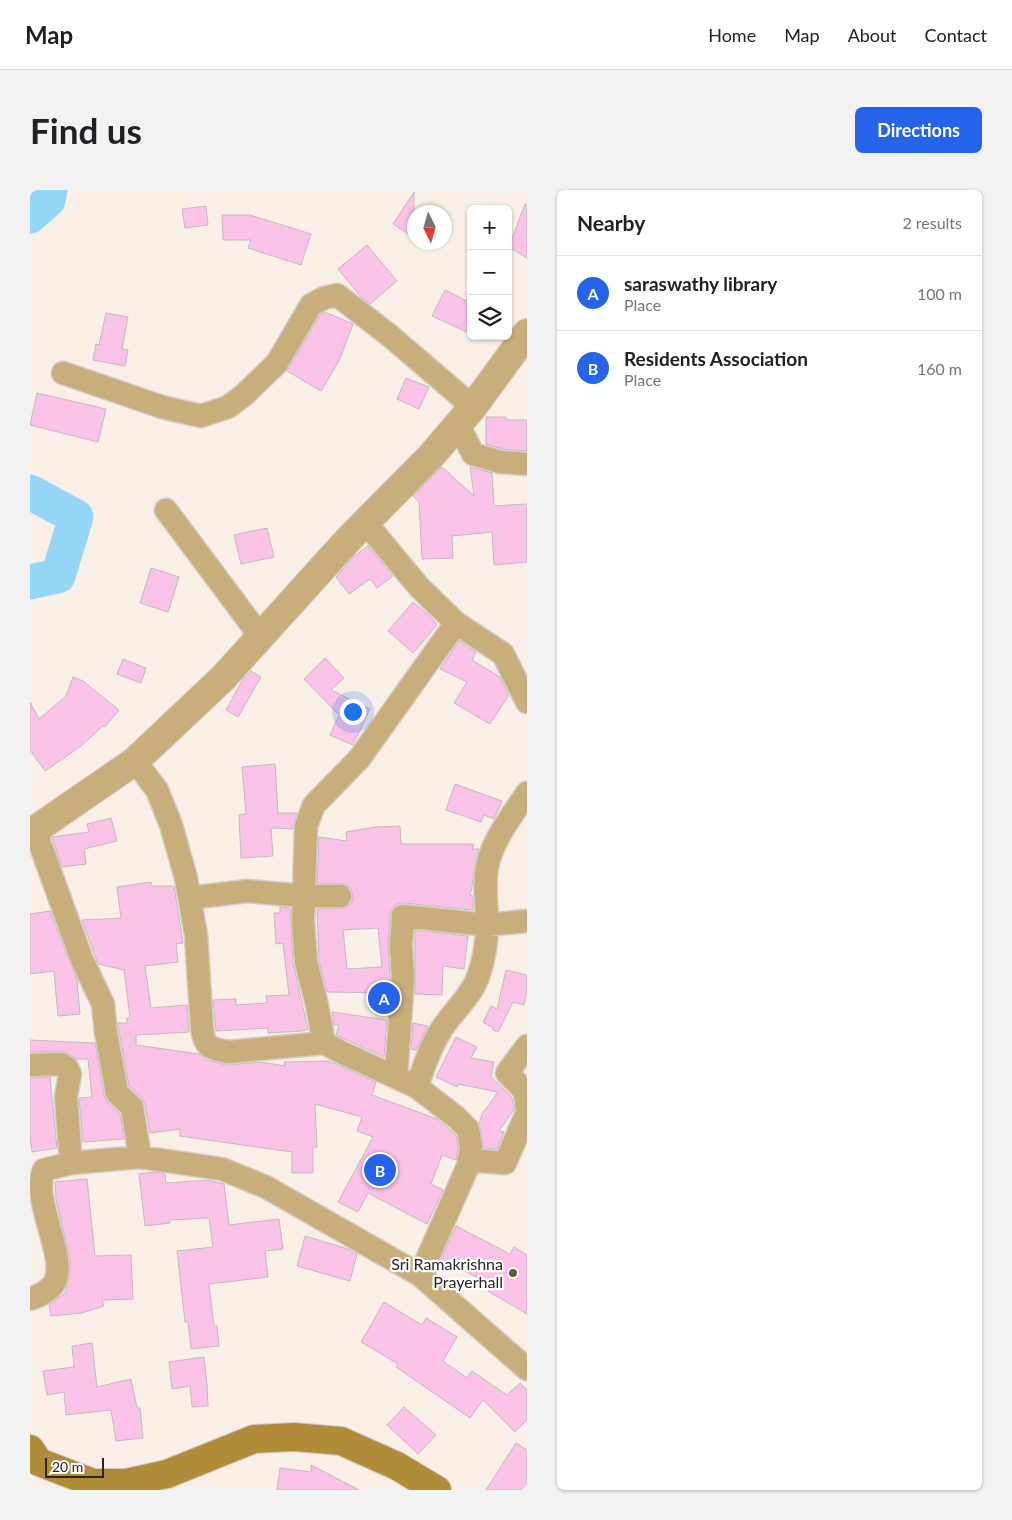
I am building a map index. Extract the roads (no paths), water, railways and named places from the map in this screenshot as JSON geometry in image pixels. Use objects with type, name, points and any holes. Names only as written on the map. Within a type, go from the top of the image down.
[{"type":"main road","points":[[33,1461],[93,1484],[126,1483],[167,1474],[254,1439],[294,1437],[341,1441],[397,1466],[431,1486]]},
{"type":"street","points":[[63,373],[162,407],[201,416],[228,407],[244,395],[277,363],[311,305],[324,298],[337,295],[388,335],[466,416],[472,454],[500,462],[527,464]]},
{"type":"street","points":[[140,1158],[132,1106],[117,1093],[106,1033],[103,1004],[82,960],[33,831],[135,760],[222,678],[365,522],[406,482],[466,416],[527,333]]},
{"type":"street","points":[[166,510],[260,636]]},
{"type":"street","points":[[365,522],[419,587],[456,623],[503,654],[527,702]]},
{"type":"street","points":[[324,1043],[306,962],[303,922],[306,826],[314,805],[358,759],[456,623]]},
{"type":"street","points":[[135,760],[157,790],[171,825],[186,878],[196,935],[203,1039],[208,1046],[228,1052],[324,1043],[418,1087],[468,1129],[471,1147],[468,1166],[420,1275]]},
{"type":"street","points":[[418,1087],[425,1063],[444,1026],[477,979],[484,958],[487,925],[486,891],[488,862],[509,820],[527,793]]},
{"type":"street","points":[[190,898],[247,891],[304,896],[340,896]]},
{"type":"street","points":[[396,1078],[403,977],[401,945],[404,916],[487,925],[527,921]]},
{"type":"street","points":[[469,1160],[505,1163],[527,1113],[525,1091],[506,1073],[527,1046]]},
{"type":"street","points":[[30,1065],[62,1064],[70,1074],[66,1096],[70,1163]]},
{"type":"street","points":[[30,1299],[43,1294],[54,1283],[58,1267],[41,1202],[40,1177],[44,1170],[70,1163],[140,1158],[222,1169],[266,1187],[420,1275],[527,1369]]},
{"type":"waterway","points":[[30,216],[48,200],[50,190]]},
{"type":"waterway","points":[[30,207],[48,200]]},
{"type":"waterway","points":[[30,492],[76,517],[58,576],[30,582]]},
{"type":"place","name":"saraswathy library","points":[[384,998]]},
{"type":"place","name":"Residents Association","points":[[380,1170]]},
{"type":"place","name":"Sri Ramakrishna Prayerhall","points":[[513,1273]]}]
